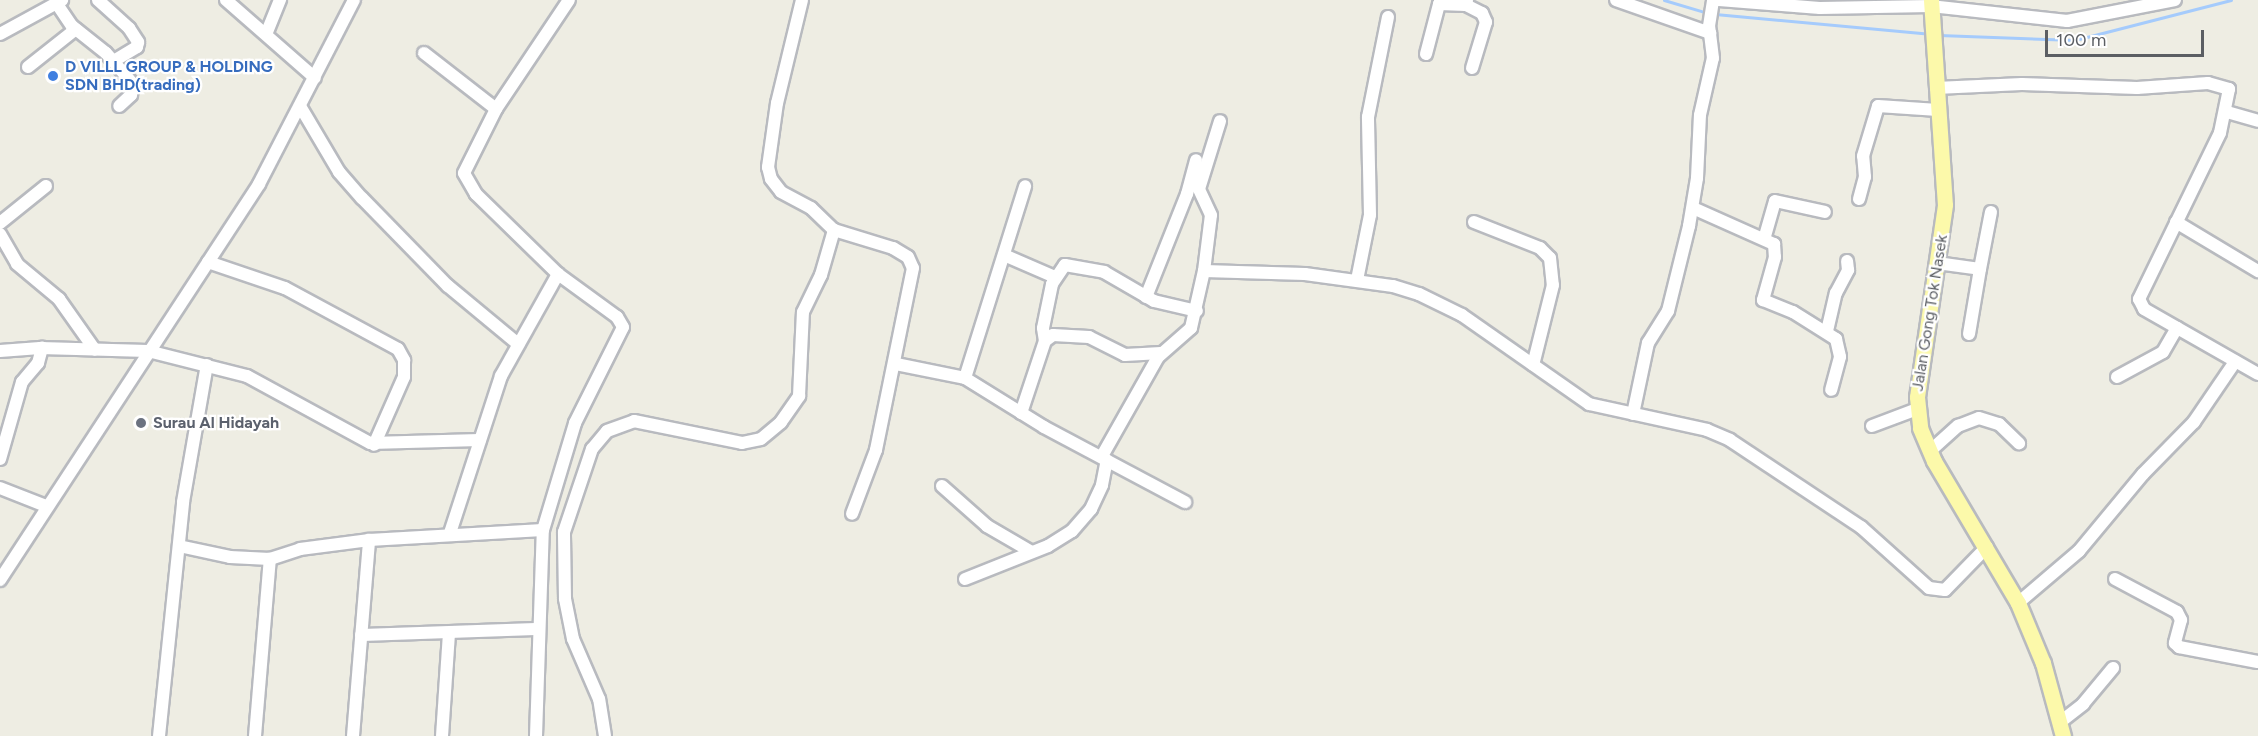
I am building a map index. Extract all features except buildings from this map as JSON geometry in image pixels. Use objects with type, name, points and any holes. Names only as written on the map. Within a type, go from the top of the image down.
[{"type":"main road","name":"Jalan Gong Tok Nasek","points":[[1931,6],[1945,205],[1917,408],[1930,451],[2018,603],[2043,663],[2061,729]]},
{"type":"street","points":[[98,0],[129,28],[138,42],[137,47],[114,61]]},
{"type":"street","points":[[226,0],[267,32],[315,78]]},
{"type":"street","points":[[267,32],[280,0]]},
{"type":"street","points":[[0,580],[46,506],[259,184],[354,0]]},
{"type":"street","points":[[536,736],[537,629],[543,530],[575,423],[623,327],[617,317],[558,274],[476,194],[464,173],[496,109],[569,0]]},
{"type":"street","points":[[802,0],[781,79],[768,167],[774,186],[811,208],[834,230],[893,248],[912,263],[896,364],[876,450],[852,514]]},
{"type":"street","points":[[1617,0],[1710,29]]},
{"type":"street","points":[[1633,414],[1648,343],[1668,311],[1693,208],[1700,115],[1713,58],[1710,29],[1715,1],[1931,6],[2067,21],[2175,0]]},
{"type":"street","points":[[0,34],[59,2],[76,29],[114,61],[134,87],[129,98],[118,106]]},
{"type":"street","points":[[1426,54],[1439,4],[1467,2],[1482,13],[1486,22],[1472,68]]},
{"type":"street","points":[[1357,280],[1370,215],[1368,117],[1388,17]]},
{"type":"street","points":[[28,67],[76,29]]},
{"type":"street","points":[[424,53],[496,109]]},
{"type":"street","points":[[1936,88],[2022,84],[2137,88],[2208,83],[2229,89],[2227,112],[2139,299],[2144,309],[2258,374]]},
{"type":"street","points":[[300,106],[339,172],[362,198],[448,286],[518,344]]},
{"type":"street","points":[[1859,199],[1865,177],[1863,156],[1878,106],[1938,110]]},
{"type":"street","points":[[2227,112],[2258,121]]},
{"type":"street","points":[[965,579],[1063,538],[1079,525],[1102,485],[1105,458],[1161,353],[1188,332],[1197,311],[1211,215],[1199,189],[1220,121]]},
{"type":"street","points":[[1146,297],[1187,194],[1196,160]]},
{"type":"street","points":[[0,223],[46,186]]},
{"type":"street","points":[[965,378],[1025,186]]},
{"type":"street","points":[[1765,236],[1775,201],[1825,212]]},
{"type":"street","points":[[1693,208],[1765,236],[1776,249],[1763,300],[1827,331],[1838,343],[1840,357],[1831,390]]},
{"type":"street","points":[[1969,334],[1991,212]]},
{"type":"street","points":[[1474,222],[1540,248],[1550,258],[1553,285],[1533,365]]},
{"type":"street","points":[[2176,222],[2258,271]]},
{"type":"street","points":[[605,736],[599,699],[573,639],[565,598],[564,532],[592,449],[608,431],[634,421],[742,443],[761,439],[781,422],[799,396],[803,312],[821,276],[834,230]]},
{"type":"street","points":[[0,234],[17,264],[59,298],[95,350]]},
{"type":"street","points":[[1004,255],[1055,277]]},
{"type":"street","points":[[1827,331],[1836,293],[1848,270],[1847,261]]},
{"type":"street","points":[[208,262],[285,288],[398,349],[404,360],[404,377],[374,445]]},
{"type":"street","points":[[1937,263],[1980,269]]},
{"type":"street","points":[[1021,413],[1045,341],[1044,328],[1055,277],[1065,265],[1110,274],[1146,297],[1197,311]]},
{"type":"street","points":[[1204,271],[1357,280],[1393,286],[1449,307],[1589,404],[1707,430],[1739,444],[1861,527],[1934,590],[1945,590],[1987,547]]},
{"type":"street","points":[[450,533],[501,376],[558,274]]},
{"type":"street","points":[[2117,378],[2163,352],[2177,328]]},
{"type":"street","points":[[1045,341],[1064,334],[1089,338],[1125,355],[1161,353]]},
{"type":"street","points":[[0,351],[42,348],[148,351],[247,376],[374,445],[480,440]]},
{"type":"street","points":[[0,459],[22,382],[38,363],[42,348]]},
{"type":"street","points":[[2018,603],[2079,550],[2143,474],[2194,422],[2235,362]]},
{"type":"street","points":[[896,364],[965,378],[1021,413],[1185,502]]},
{"type":"street","points":[[159,736],[179,546],[207,365]]},
{"type":"street","points":[[1872,426],[1917,408]]},
{"type":"street","points":[[1930,451],[1958,426],[1979,418],[1999,424],[2019,443]]},
{"type":"street","points":[[942,486],[987,526],[1030,551]]},
{"type":"street","points":[[0,488],[46,506]]},
{"type":"street","points":[[179,546],[230,557],[270,559],[300,549],[369,540],[450,533],[543,530]]},
{"type":"street","points":[[353,736],[369,540]]},
{"type":"street","points":[[255,736],[270,559]]},
{"type":"street","points":[[2115,579],[2177,612],[2181,620],[2175,643],[2178,647],[2258,662]]},
{"type":"street","points":[[362,635],[537,629]]},
{"type":"street","points":[[442,736],[449,633]]},
{"type":"street","points":[[2061,729],[2114,668]]},
{"type":"waterway","points":[[1664,0],[1708,13]]},
{"type":"waterway","points":[[1939,35],[2075,40],[2231,0]]},
{"type":"waterway","points":[[1715,14],[1929,34]]},
{"type":"place","name":"D VILLL GROUP & HOLDING SDN BHD(trading)","points":[[53,76]]},
{"type":"place","name":"Surau Al Hidayah","points":[[141,423]]}]
